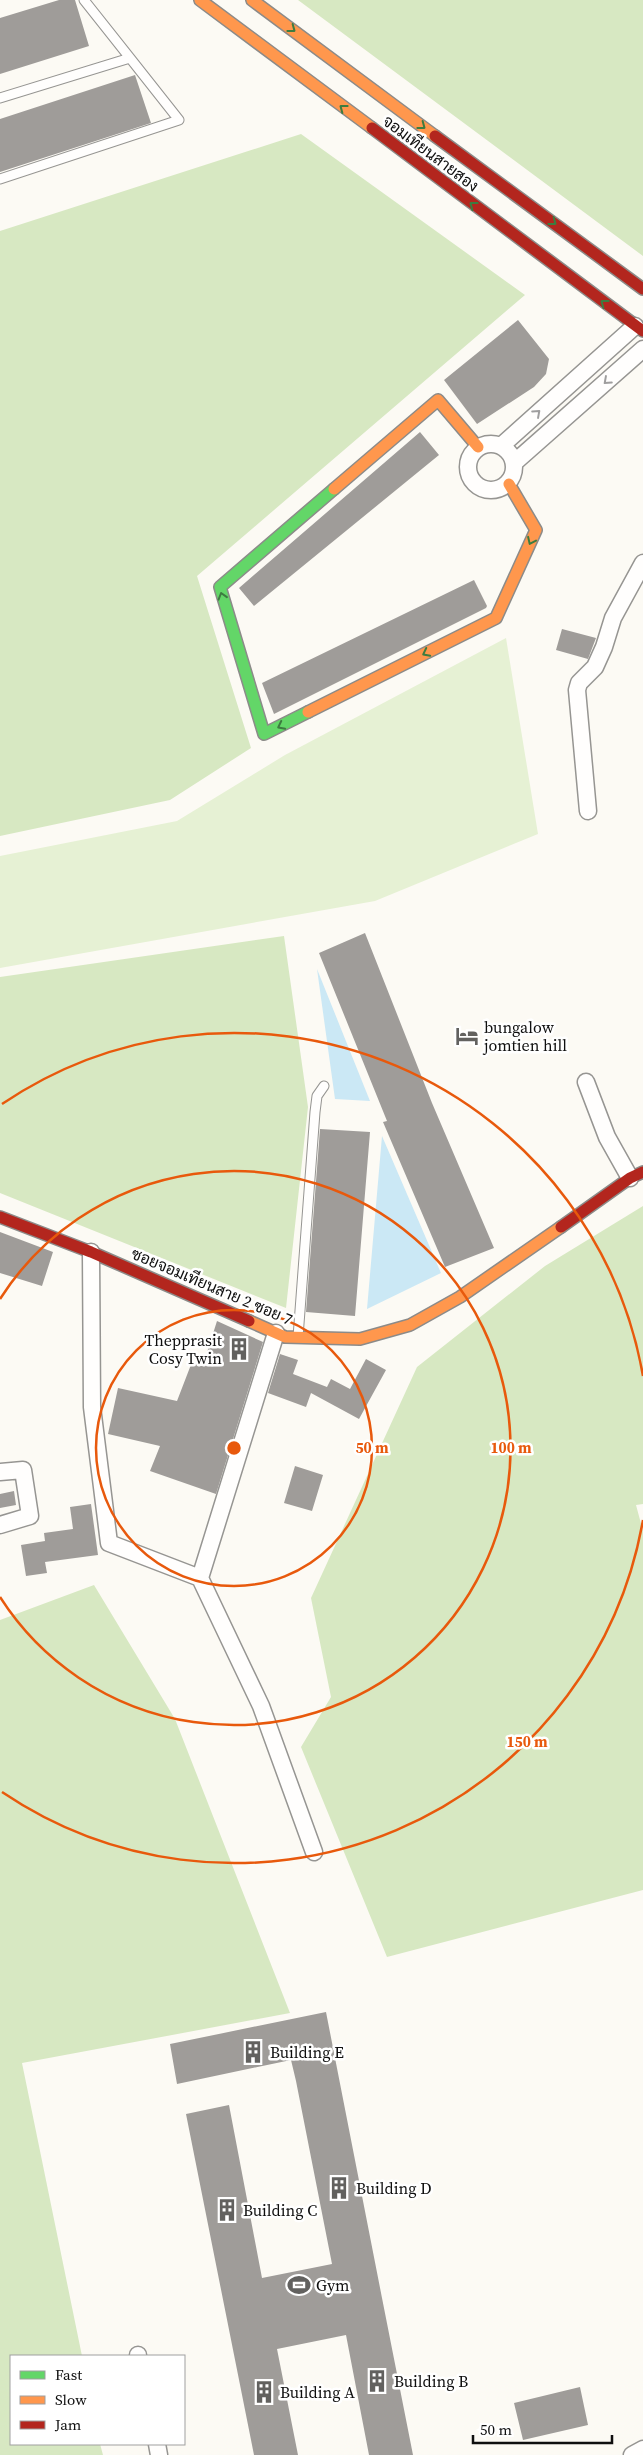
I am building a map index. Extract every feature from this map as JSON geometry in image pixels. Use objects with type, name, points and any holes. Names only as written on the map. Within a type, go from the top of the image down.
[{"type":"street","name":"จอมเทียนสายสอง","points":[[200,0],[639,329]]},
{"type":"street","name":"จอมเทียนสายสอง","points":[[252,0],[643,289]]},
{"type":"street","points":[[501,446],[639,329]]},
{"type":"street","points":[[514,463],[643,349]]},
{"type":"street","points":[[478,447],[438,400],[220,587],[264,734],[496,618],[536,530],[509,484]]},
{"type":"street","points":[[490,444],[501,446],[511,454],[514,463],[514,473],[509,484],[501,489],[488,491],[478,487],[469,477],[468,463],[472,453],[478,447],[490,444]]},
{"type":"street","points":[[588,811],[577,690],[579,683],[595,667],[604,647],[612,618],[643,563]]},
{"type":"street","points":[[586,1082],[607,1138],[636,1175]]},
{"type":"street","name":"ซอยจอมเทียนสาย 2 ซอย 7","points":[[0,1217],[91,1252],[285,1337],[360,1339],[410,1325],[460,1297],[636,1175]]},
{"type":"street","points":[[91,1252],[92,1407],[109,1543],[200,1578]]},
{"type":"street","points":[[276,1333],[200,1578],[261,1706],[314,1852]]},
{"type":"street","points":[[0,1472],[23,1470],[30,1516],[0,1525]]},
{"type":"street","points":[[632,2455],[643,2449]]},
{"type":"lane","points":[[0,179],[178,120],[84,0]]},
{"type":"lane","points":[[0,98],[130,58]]},
{"type":"lane","points":[[298,1337],[314,1112],[317,1096],[324,1086]]},
{"type":"green space","points":[[298,0],[643,0],[643,256]]},
{"type":"green space","points":[[301,134],[525,295],[197,576],[251,748],[170,800],[0,836],[0,231]]},
{"type":"green space","points":[[506,638],[538,834],[375,901],[0,968],[0,856],[177,821],[285,755]]},
{"type":"green space","points":[[284,936],[308,1107],[286,1308],[0,1193],[0,977]]},
{"type":"green space","points":[[643,1206],[643,1504],[636,1505],[643,1531],[643,1890],[387,1957],[301,1747],[331,1697],[311,1598],[417,1367],[545,1266]]},
{"type":"green space","points":[[94,1585],[175,1719],[290,2013],[22,2063],[82,2355],[10,2355],[10,2445],[100,2445],[103,2455],[0,2455],[0,1620]]},
{"type":"water","points":[[317,969],[370,1101],[335,1099]]},
{"type":"water","points":[[382,1136],[441,1273],[367,1309]]},
{"type":"building","points":[[59,0],[75,0],[89,46],[0,74],[0,18]]},
{"type":"building","points":[[135,75],[151,123],[0,172],[0,119]]},
{"type":"building","points":[[518,320],[549,359],[546,374],[534,387],[477,424],[444,380]]},
{"type":"building","points":[[420,432],[439,455],[254,606],[239,588]]},
{"type":"building","points":[[474,580],[487,606],[486,608],[274,714],[262,683]]},
{"type":"building","points":[[562,629],[596,638],[588,659],[556,650]]},
{"type":"building","points":[[365,933],[432,1103],[494,1248],[445,1267],[383,1122],[387,1121],[319,953]]},
{"type":"building","points":[[320,1129],[370,1132],[355,1316],[306,1312]]},
{"type":"building","points":[[0,1232],[53,1252],[42,1286],[0,1273]]},
{"type":"building","points":[[217,1321],[263,1342],[216,1494],[150,1471],[160,1446],[108,1434],[118,1388],[177,1401],[192,1362],[203,1365]]},
{"type":"building","points":[[280,1354],[298,1360],[293,1374],[327,1387],[331,1379],[350,1389],[366,1359],[386,1370],[359,1419],[311,1393],[306,1407],[268,1393]]},
{"type":"building","points":[[295,1466],[323,1475],[312,1511],[284,1503]]},
{"type":"building","points":[[14,1491],[16,1505],[0,1508],[0,1494]]},
{"type":"building","points":[[91,1504],[98,1555],[45,1562],[47,1573],[26,1576],[21,1545],[45,1541],[44,1533],[73,1529],[70,1507]]},
{"type":"building","points":[[326,2012],[413,2455],[369,2455],[346,2335],[277,2349],[298,2455],[254,2455],[186,2114],[229,2105],[262,2278],[332,2264],[296,2081],[291,2060],[177,2084],[170,2044]]},
{"type":"building","points":[[580,2387],[588,2425],[523,2440],[514,2403]]},
{"type":"traffic: fast","points":[[308,712],[264,734],[220,587],[334,489]]},
{"type":"traffic: slow","points":[[200,0],[372,128]]},
{"type":"traffic: slow","points":[[252,0],[435,136]]},
{"type":"traffic: slow","points":[[334,489],[438,400],[478,447]]},
{"type":"traffic: slow","points":[[308,712],[496,618],[536,530],[509,484]]},
{"type":"traffic: slow","points":[[249,1321],[285,1337],[360,1339],[410,1325],[460,1297],[561,1227]]},
{"type":"traffic: jam","points":[[372,128],[643,331]]},
{"type":"traffic: jam","points":[[435,136],[643,289]]},
{"type":"traffic: jam","points":[[561,1227],[630,1178],[643,1172]]},
{"type":"traffic: jam","points":[[0,1217],[91,1252],[249,1321]]},
{"type":"place","name":"bungalow jomtien hill","points":[[467,1036]]},
{"type":"place","name":"Thepprasit Cosy Twin","points":[[239,1349]]},
{"type":"place","name":"Building E","points":[[253,2052]]},
{"type":"place","name":"Building D","points":[[339,2188]]},
{"type":"place","name":"Building C","points":[[227,2210]]},
{"type":"place","name":"Gym","points":[[299,2285]]},
{"type":"place","name":"Building B","points":[[377,2381]]},
{"type":"place","name":"Building A","points":[[264,2392]]}]
